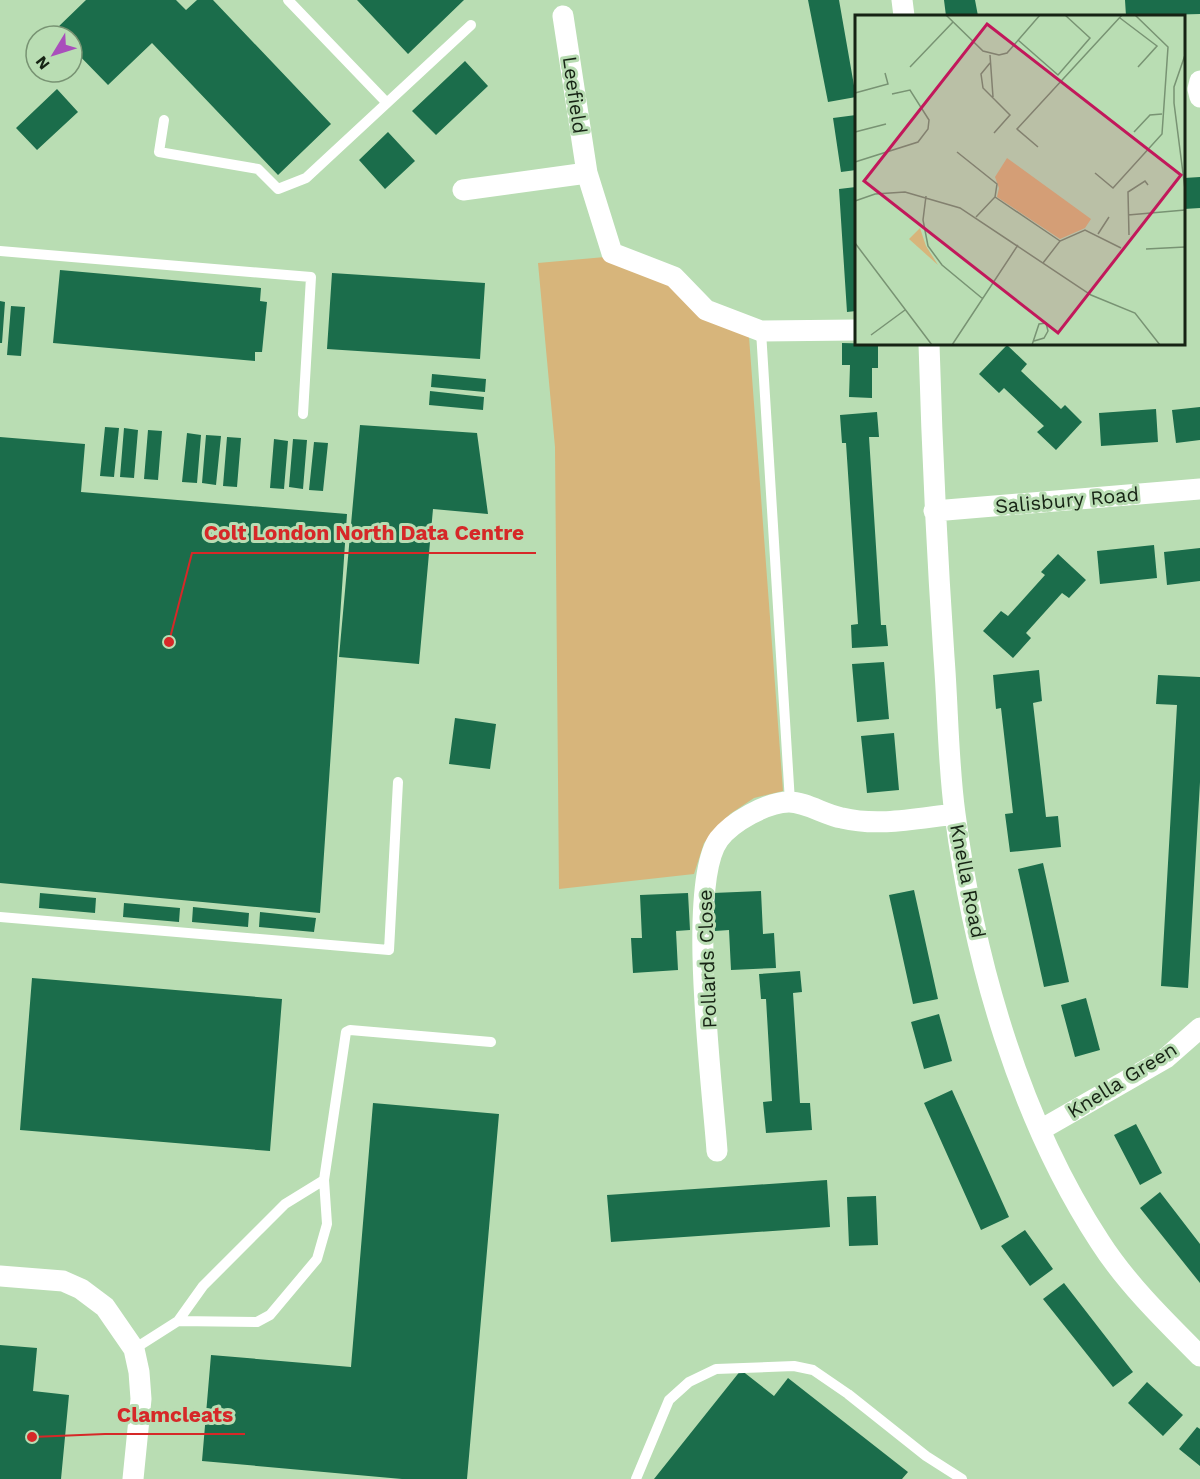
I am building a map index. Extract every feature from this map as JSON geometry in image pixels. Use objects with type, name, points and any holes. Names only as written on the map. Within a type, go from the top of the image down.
[{"type":"street","points":[[902,0],[904,15]]},
{"type":"street","name":"Leefield","points":[[563,16],[587,173],[612,253],[674,277],[706,310],[761,331],[855,330]]},
{"type":"street","points":[[1200,81],[1198,89],[1200,97]]},
{"type":"street","points":[[463,190],[587,173]]},
{"type":"street","name":"Knella Road","points":[[929,345],[934,511],[955,814],[976,926],[1006,1047],[1068,1186],[1101,1244],[1165,1322],[1200,1356]]},
{"type":"street","name":"Salisbury Road","points":[[934,511],[1200,489]]},
{"type":"street","points":[[790,802],[842,818],[878,822],[955,814]]},
{"type":"street","name":"Pollards Close","points":[[717,1151],[703,954],[704,877],[718,840],[753,811],[790,802]]},
{"type":"street","name":"Knella Green","points":[[1042,1129],[1166,1058],[1200,1028]]},
{"type":"street","points":[[0,1276],[63,1281],[81,1289],[105,1307],[134,1349],[141,1399],[133,1479]]},
{"type":"lane","points":[[288,0],[386,102]]},
{"type":"lane","points":[[164,120],[159,152],[258,169],[278,189],[306,178],[471,25]]},
{"type":"lane","points":[[0,251],[311,277],[303,414]]},
{"type":"lane","points":[[761,331],[790,802]]},
{"type":"lane","points":[[0,918],[389,950],[398,782]]},
{"type":"lane","points":[[178,1321],[257,1322],[270,1315],[317,1259],[327,1224],[324,1180],[346,1032],[350,1030],[491,1042]]},
{"type":"lane","points":[[134,1349],[178,1321],[203,1286],[285,1204],[324,1180]]},
{"type":"lane","points":[[636,1479],[669,1400],[688,1382],[716,1369],[757,1366],[794,1366],[813,1370],[848,1394],[926,1455],[962,1479]]},
{"type":"shaded area","points":[[605,257],[666,280],[749,337],[783,791],[754,798],[730,814],[704,843],[694,874],[559,889],[555,447],[538,263]]},
{"type":"building","points":[[86,0],[176,0],[186,10],[197,0],[213,0],[331,124],[278,175],[152,43],[108,85],[84,60],[84,24],[61,24]]},
{"type":"building","points":[[357,0],[464,0],[408,54]]},
{"type":"building","points":[[808,0],[839,0],[855,97],[828,102]]},
{"type":"building","points":[[944,0],[975,0],[978,15],[946,15]]},
{"type":"building","points":[[1125,0],[1200,0],[1200,14],[1126,15]]},
{"type":"building","points":[[465,61],[488,86],[436,135],[412,111]]},
{"type":"building","points":[[57,89],[78,112],[37,150],[16,128]]},
{"type":"building","points":[[855,115],[855,170],[841,172],[833,118]]},
{"type":"building","points":[[388,132],[415,161],[385,189],[359,160]]},
{"type":"building","points":[[1200,177],[1200,208],[1185,209],[1185,178]]},
{"type":"building","points":[[855,187],[855,311],[847,312],[839,189]]},
{"type":"building","points":[[60,270],[261,288],[260,301],[267,302],[262,352],[255,352],[255,361],[53,343]]},
{"type":"building","points":[[332,273],[485,283],[480,359],[327,349]]},
{"type":"building","points":[[0,301],[5,302],[2,343],[0,343]]},
{"type":"building","points":[[11,306],[25,307],[21,356],[7,355]]},
{"type":"building","points":[[842,343],[878,345],[878,368],[872,368],[872,398],[849,397],[850,365],[842,365]]},
{"type":"building","points":[[1007,345],[1027,364],[1021,371],[1061,409],[1065,405],[1082,422],[1056,450],[1037,432],[1044,426],[1004,388],[999,393],[979,374]]},
{"type":"building","points":[[432,374],[486,379],[485,392],[431,387]]},
{"type":"building","points":[[430,391],[484,397],[483,410],[429,405]]},
{"type":"building","points":[[1200,407],[1200,440],[1176,443],[1172,410]]},
{"type":"building","points":[[1156,409],[1158,442],[1101,446],[1099,413]]},
{"type":"building","points":[[877,412],[879,437],[869,437],[881,625],[886,625],[888,646],[852,648],[851,625],[858,624],[846,443],[842,443],[840,415]]},
{"type":"building","points":[[360,425],[477,433],[488,514],[433,509],[419,664],[339,657]]},
{"type":"building","points":[[105,427],[119,428],[114,477],[100,476]]},
{"type":"building","points":[[124,428],[138,430],[134,478],[120,477]]},
{"type":"building","points":[[148,430],[162,431],[158,480],[144,479]]},
{"type":"building","points":[[187,433],[201,435],[197,483],[182,482]]},
{"type":"building","points":[[206,435],[221,436],[216,485],[202,483]]},
{"type":"building","points":[[0,437],[85,444],[81,492],[347,514],[320,913],[0,883]]},
{"type":"building","points":[[227,437],[241,438],[237,487],[223,486]]},
{"type":"building","points":[[274,439],[288,441],[284,489],[270,488]]},
{"type":"building","points":[[293,439],[307,440],[303,489],[289,487]]},
{"type":"building","points":[[314,442],[328,443],[323,491],[309,490]]},
{"type":"building","points":[[1154,545],[1157,578],[1100,584],[1097,551]]},
{"type":"building","points":[[1200,548],[1200,581],[1167,585],[1164,552]]},
{"type":"building","points":[[1058,554],[1086,580],[1069,598],[1062,593],[1026,633],[1031,638],[1013,658],[983,631],[1001,611],[1008,616],[1045,575],[1041,572]]},
{"type":"building","points":[[884,662],[889,719],[857,722],[852,664]]},
{"type":"building","points":[[1039,670],[1042,701],[1033,703],[1046,817],[1058,816],[1061,847],[1010,852],[1005,814],[1013,813],[1001,708],[996,709],[993,675]]},
{"type":"building","points":[[1158,675],[1200,677],[1200,782],[1188,988],[1161,986],[1177,705],[1156,704]]},
{"type":"building","points":[[455,718],[496,724],[490,769],[449,764]]},
{"type":"building","points":[[894,733],[899,790],[867,793],[861,736]]},
{"type":"building","points":[[1043,863],[1069,982],[1044,987],[1018,869]]},
{"type":"building","points":[[914,890],[938,999],[913,1004],[889,895]]},
{"type":"building","points":[[761,891],[763,934],[774,933],[776,968],[731,970],[729,930],[715,931],[713,893]]},
{"type":"building","points":[[40,893],[96,898],[95,913],[39,908]]},
{"type":"building","points":[[688,893],[690,930],[676,931],[678,970],[633,973],[631,938],[642,938],[640,895]]},
{"type":"building","points":[[124,903],[180,908],[179,922],[123,917]]},
{"type":"building","points":[[193,907],[249,913],[248,927],[192,922]]},
{"type":"building","points":[[260,912],[316,918],[314,932],[259,927]]},
{"type":"building","points":[[800,971],[802,992],[793,993],[800,1103],[810,1103],[812,1130],[766,1133],[763,1102],[772,1101],[766,999],[761,999],[759,974]]},
{"type":"building","points":[[32,978],[282,999],[270,1151],[20,1130]]},
{"type":"building","points":[[1086,998],[1100,1050],[1075,1057],[1061,1005]]},
{"type":"building","points":[[939,1014],[952,1061],[924,1069],[911,1022]]},
{"type":"building","points":[[952,1090],[1009,1217],[981,1230],[924,1103]]},
{"type":"building","points":[[373,1103],[499,1114],[467,1479],[402,1479],[202,1461],[211,1355],[351,1367]]},
{"type":"building","points":[[1136,1124],[1162,1173],[1140,1185],[1114,1135]]},
{"type":"building","points":[[827,1180],[830,1227],[611,1242],[607,1195]]},
{"type":"building","points":[[1160,1192],[1200,1244],[1200,1283],[1140,1208]]},
{"type":"building","points":[[876,1196],[878,1245],[849,1246],[847,1197]]},
{"type":"building","points":[[1025,1230],[1053,1269],[1030,1286],[1001,1246]]},
{"type":"building","points":[[1064,1283],[1133,1372],[1113,1387],[1043,1299]]},
{"type":"building","points":[[0,1345],[37,1348],[33,1391],[69,1395],[61,1479],[0,1479]]},
{"type":"building","points":[[741,1370],[774,1396],[788,1378],[908,1472],[902,1479],[654,1479]]},
{"type":"building","points":[[1147,1382],[1183,1415],[1163,1436],[1128,1403]]},
{"type":"building","points":[[1197,1427],[1200,1429],[1200,1466],[1179,1449]]},
{"type":"place","name":"Colt London North Data Centre","points":[[169,642]]},
{"type":"place","name":"Clamcleats","points":[[32,1437]]}]
